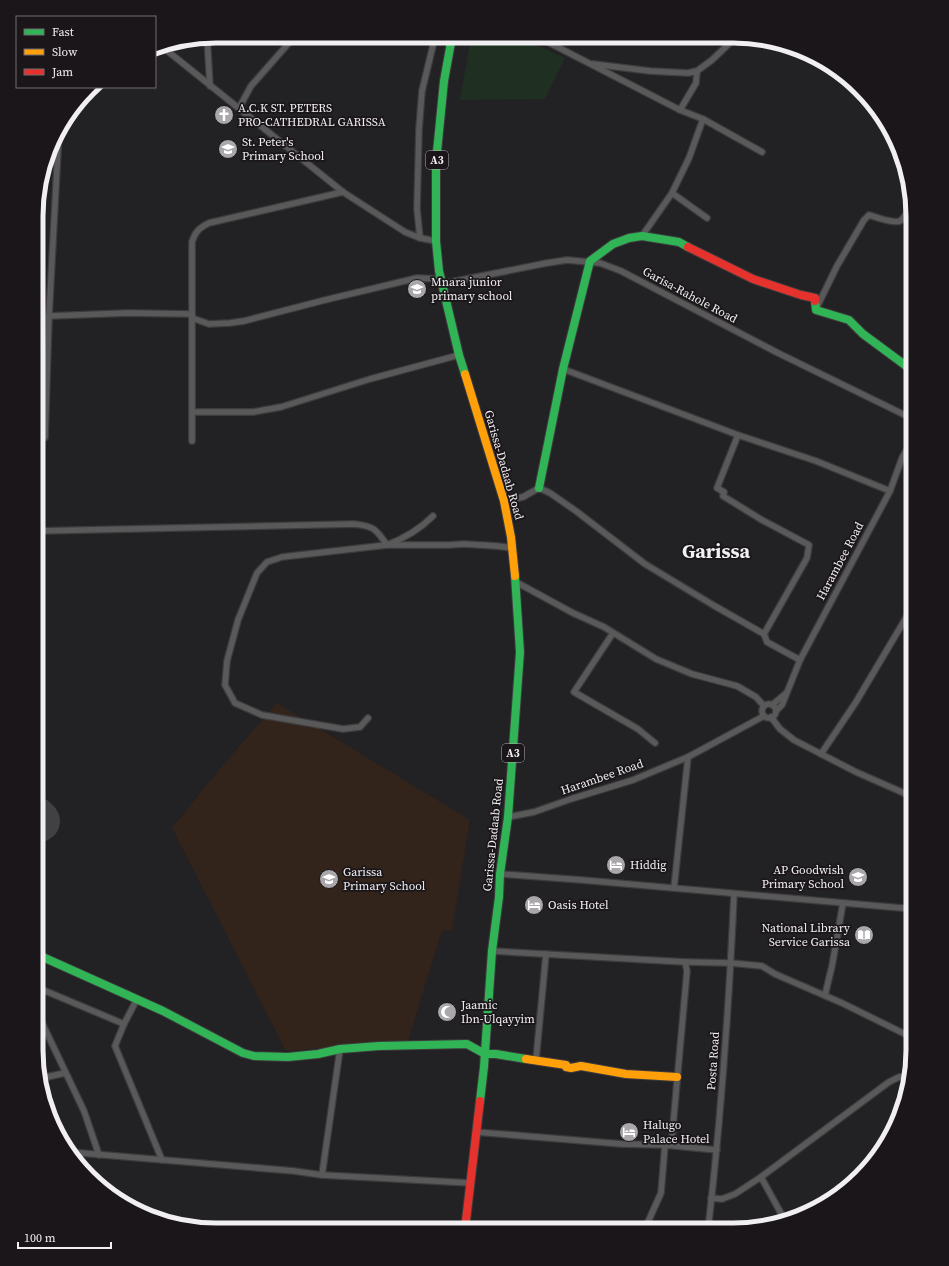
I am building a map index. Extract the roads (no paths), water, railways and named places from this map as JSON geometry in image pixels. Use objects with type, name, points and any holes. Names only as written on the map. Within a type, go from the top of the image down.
[{"type":"main road","name":"A3","points":[[441,281],[436,241],[435,207],[438,138],[444,81],[451,43]]},
{"type":"main road","points":[[539,488],[563,369],[590,261],[613,244],[629,238],[642,236],[679,242],[753,279],[801,295],[815,298],[816,310],[849,320],[863,334],[906,365]]},
{"type":"main road","name":"Garissa-Dadaab Road","points":[[441,281],[459,355],[504,501],[516,582],[520,652],[508,817],[492,951],[481,1098],[466,1223]]},
{"type":"main road","points":[[43,957],[137,999],[243,1054],[254,1056],[288,1056],[318,1054],[379,1046],[467,1044],[485,1054],[496,1054],[566,1064],[566,1067],[571,1068],[581,1066],[626,1074],[677,1077]]},
{"type":"street","points":[[207,43],[210,86]]},
{"type":"street","points":[[239,108],[251,86],[289,43]]},
{"type":"street","points":[[420,238],[417,209],[419,129],[422,91],[434,43]]},
{"type":"street","points":[[549,43],[680,110],[703,119],[762,152]]},
{"type":"street","points":[[589,64],[688,74],[698,71],[731,43]]},
{"type":"street","points":[[166,50],[343,192],[405,232],[420,238],[436,241]]},
{"type":"street","points":[[680,110],[696,82],[698,71]]},
{"type":"street","points":[[642,236],[672,193],[689,158],[703,119]]},
{"type":"street","points":[[45,437],[49,316],[58,145]]},
{"type":"street","points":[[192,441],[192,242],[195,233],[208,223],[343,192]]},
{"type":"street","points":[[672,193],[707,218]]},
{"type":"street","points":[[816,310],[836,266],[864,220],[869,215],[895,222],[900,221],[906,214]]},
{"type":"street","name":"Garisa-Rahole Road","points":[[49,316],[128,313],[192,316],[209,324],[244,322],[325,300],[417,278],[441,281],[567,260],[590,261],[621,271],[778,353],[906,416]]},
{"type":"street","points":[[193,412],[253,412],[281,407],[370,379],[459,355]]},
{"type":"street","points":[[563,369],[738,434],[816,461],[890,491]]},
{"type":"street","points":[[738,434],[717,488],[724,492],[723,496],[762,520],[809,545],[807,558],[764,634]]},
{"type":"street","name":"Harambee Road","points":[[776,711],[782,705],[785,694],[800,660],[890,491],[906,451]]},
{"type":"street","points":[[504,501],[523,497],[539,488],[550,493],[645,564],[764,634],[767,642],[800,660]]},
{"type":"street","points":[[387,544],[412,534],[433,516]]},
{"type":"street","points":[[43,531],[354,524],[369,526],[379,532],[387,544]]},
{"type":"street","points":[[368,718],[360,727],[343,728],[262,715],[235,703],[225,685],[227,661],[240,613],[257,573],[267,562],[282,557],[387,544],[464,544],[512,548]]},
{"type":"street","points":[[516,582],[573,613],[604,626],[656,659],[692,674],[737,686],[756,697],[764,706]]},
{"type":"street","points":[[821,754],[853,707],[906,618]]},
{"type":"street","points":[[613,633],[574,692],[638,729],[655,743]]},
{"type":"street","name":"Harambee Road","points":[[772,704],[785,694]]},
{"type":"street","points":[[772,704],[776,711],[775,714],[769,718],[764,716],[762,711],[764,706],[772,704]]},
{"type":"street","name":"Harambee Road","points":[[508,817],[534,812],[633,780],[688,757],[764,716]]},
{"type":"street","points":[[771,717],[780,729],[794,740],[856,772],[906,794]]},
{"type":"street","points":[[674,888],[688,757]]},
{"type":"street","points":[[500,874],[906,908]]},
{"type":"street","name":"Posta Road","points":[[709,1223],[717,1150],[731,963],[734,894]]},
{"type":"street","points":[[825,995],[832,966],[842,903]]},
{"type":"street","points":[[492,951],[685,962],[731,963],[762,966],[775,974],[862,1012],[906,1034]]},
{"type":"street","points":[[536,1060],[546,954]]},
{"type":"street","points":[[647,1223],[661,1193],[665,1145],[672,1137],[687,972],[685,962]]},
{"type":"street","points":[[43,990],[124,1024]]},
{"type":"street","points":[[137,999],[115,1046],[162,1160]]},
{"type":"street","points":[[43,1025],[84,1111],[100,1155]]},
{"type":"street","points":[[322,1175],[340,1050]]},
{"type":"street","points":[[45,1077],[65,1073]]},
{"type":"street","points":[[711,1198],[729,1198],[761,1177],[889,1082],[899,1077],[904,1077]]},
{"type":"street","points":[[476,1132],[717,1150]]},
{"type":"street","points":[[77,1153],[294,1171],[322,1175],[471,1183]]},
{"type":"street","points":[[761,1177],[782,1216]]},
{"type":"place","name":"A.C.K ST. PETERS PRO-CATHEDRAL GARISSA","points":[[224,115]]},
{"type":"place","name":"St. Peter's Primary School","points":[[228,149]]},
{"type":"place","name":"Mnara junior primary school","points":[[417,289]]},
{"type":"place","name":"Hiddig","points":[[616,865]]},
{"type":"place","name":"AP Goodwish Primary School","points":[[858,877]]},
{"type":"place","name":"Garissa Primary School","points":[[329,879]]},
{"type":"place","name":"Oasis Hotel","points":[[534,905]]},
{"type":"place","name":"National Library Service Garissa","points":[[864,935]]},
{"type":"place","name":"Jaamic Ibn-Ulqayyim","points":[[447,1012]]},
{"type":"place","name":"Halugo Palace Hotel","points":[[629,1132]]},
{"type":"district","name":"Garissa","points":[[716,551]]}]
